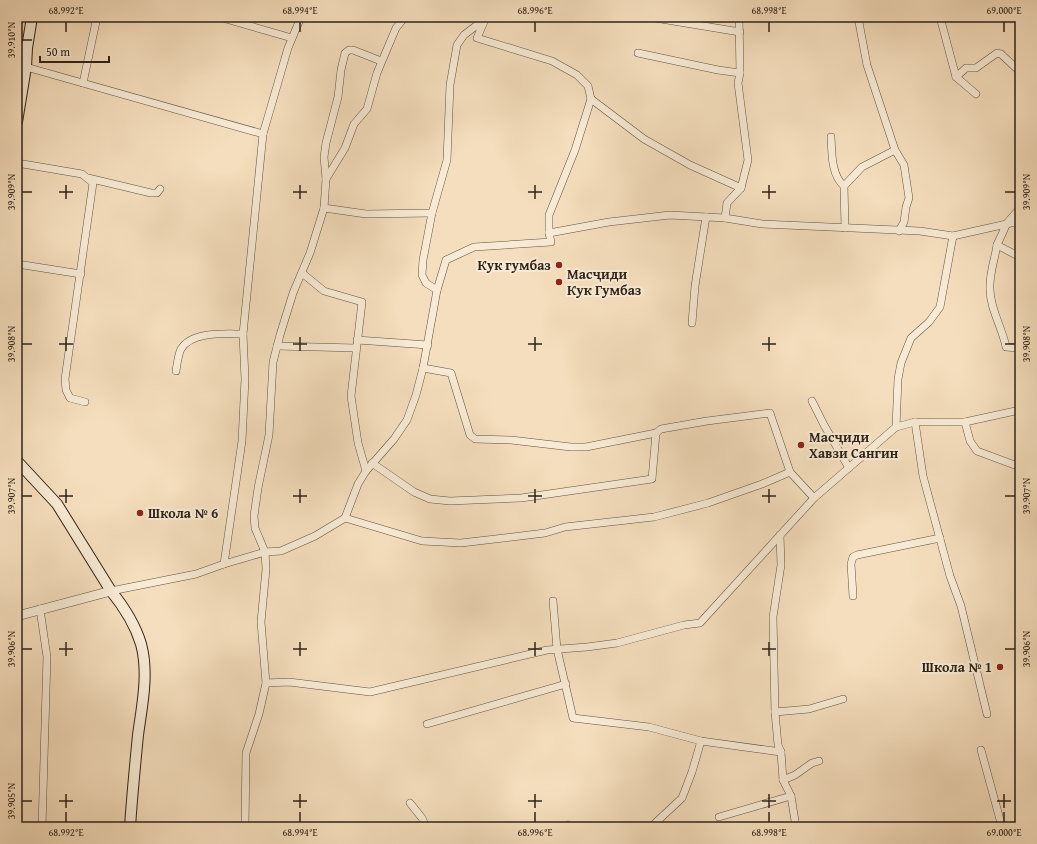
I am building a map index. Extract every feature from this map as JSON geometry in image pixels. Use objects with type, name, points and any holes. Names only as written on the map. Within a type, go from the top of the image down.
[{"type":"main road","points":[[17,122],[19,99],[26,67],[27,48],[32,17]]},
{"type":"main road","points":[[17,461],[57,504],[111,591],[131,619],[141,644],[145,669],[132,788],[130,827]]},
{"type":"street","points":[[83,83],[97,17]]},
{"type":"street","points":[[219,17],[292,38]]},
{"type":"street","points":[[224,564],[242,441],[245,379],[243,334],[263,134],[292,38],[301,17]]},
{"type":"street","points":[[326,179],[345,148],[354,124],[367,109],[376,72],[396,28],[405,17]]},
{"type":"street","points":[[649,17],[740,32]]},
{"type":"street","points":[[725,218],[727,203],[741,188],[748,160],[738,83],[740,73],[739,17]]},
{"type":"street","points":[[858,17],[867,65],[895,150],[904,165],[909,198],[906,207],[906,216],[899,231]]},
{"type":"street","points":[[940,17],[956,77],[976,94]]},
{"type":"street","points":[[17,616],[111,591],[196,574],[265,552],[280,551],[315,536],[345,518],[358,484],[372,463],[394,439],[406,420],[416,395],[428,344],[436,290],[446,260],[474,247],[551,242],[549,233],[549,215],[576,150],[591,100],[588,86],[577,75],[558,64],[478,38],[485,18]]},
{"type":"street","points":[[436,290],[426,283],[422,275],[423,260],[432,213],[447,160],[450,85],[457,45],[464,35],[485,18]]},
{"type":"street","points":[[17,45],[27,48]]},
{"type":"street","points":[[245,827],[246,753],[259,714],[266,683],[261,622],[266,569],[265,552],[255,528],[254,516],[269,435],[273,362],[293,293],[310,253],[324,208],[326,179],[324,156],[338,97],[341,70],[345,54],[349,50],[353,50],[381,61]]},
{"type":"street","points":[[638,54],[740,73]]},
{"type":"street","points":[[956,77],[966,68],[976,68],[997,54],[1001,54],[1016,68],[1020,67]]},
{"type":"street","points":[[26,67],[263,134]]},
{"type":"street","points":[[591,100],[644,139],[690,165],[741,188]]},
{"type":"street","points":[[830,137],[834,168],[839,182],[844,186]]},
{"type":"street","points":[[845,228],[844,186],[862,167],[895,150]]},
{"type":"street","points":[[17,163],[82,174],[93,183],[65,379],[66,390],[70,398],[85,402]]},
{"type":"street","points":[[86,178],[151,193],[157,193],[160,188]]},
{"type":"street","points":[[324,208],[366,214],[432,213]]},
{"type":"street","points":[[1020,208],[1007,223],[997,245],[990,288],[991,299],[1004,336],[1006,347],[1020,347]]},
{"type":"street","points":[[549,233],[609,222],[670,215],[725,218],[762,224],[920,231],[953,236],[1020,220]]},
{"type":"street","points":[[692,323],[695,286],[706,217]]},
{"type":"street","points":[[896,427],[898,379],[901,363],[911,338],[929,322],[940,307],[953,236]]},
{"type":"street","points":[[997,245],[1020,257]]},
{"type":"street","points":[[17,264],[81,274]]},
{"type":"street","points":[[302,273],[324,291],[362,302],[351,396],[358,443],[366,471]]},
{"type":"street","points":[[176,371],[181,350],[189,341],[220,333],[243,334]]},
{"type":"street","points":[[357,340],[428,344]]},
{"type":"street","points":[[277,346],[356,348]]},
{"type":"street","points":[[423,368],[451,374],[470,435],[475,439],[511,440],[571,447],[586,447],[656,433],[661,429],[707,421],[770,413],[790,472],[814,498]]},
{"type":"street","points":[[812,400],[824,425],[849,468]]},
{"type":"street","points":[[266,683],[289,682],[370,692],[547,650],[617,643],[684,625],[700,623],[814,498],[896,427],[915,422],[966,422],[1020,410]]},
{"type":"street","points":[[915,422],[923,476],[950,576],[961,606],[987,714]]},
{"type":"street","points":[[966,422],[970,441],[977,451],[1020,467]]},
{"type":"street","points":[[372,463],[414,492],[430,499],[450,502],[521,498],[652,479],[656,433]]},
{"type":"street","points":[[345,518],[422,541],[461,544],[545,533],[565,527],[654,517],[708,503],[762,484],[790,472]]},
{"type":"street","points":[[780,535],[781,565],[773,617],[775,712],[778,745],[781,752],[783,780],[791,796],[796,827]]},
{"type":"street","points":[[853,596],[851,564],[853,557],[940,538]]},
{"type":"street","points":[[553,601],[557,649],[566,684],[572,718],[649,727],[700,741],[781,752]]},
{"type":"street","points":[[40,609],[47,657],[42,827]]},
{"type":"street","points":[[427,724],[566,684]]},
{"type":"street","points":[[775,712],[809,709],[843,699]]},
{"type":"street","points":[[651,827],[682,798],[692,772],[700,741]]},
{"type":"street","points":[[981,750],[1002,827]]},
{"type":"street","points":[[783,780],[796,775],[812,763],[819,761]]},
{"type":"street","points":[[719,817],[791,796]]},
{"type":"street","points":[[410,804],[422,818],[426,827]]},
{"type":"place","name":"Кук гумбаз","points":[[559,265]]},
{"type":"place","name":"Масҷиди Кук Гумбаз","points":[[559,282]]},
{"type":"place","name":"Масҷиди Хавзи Сангин","points":[[801,445]]},
{"type":"place","name":"Школа № 6","points":[[140,513]]},
{"type":"place","name":"Школа № 1","points":[[1000,667]]}]
